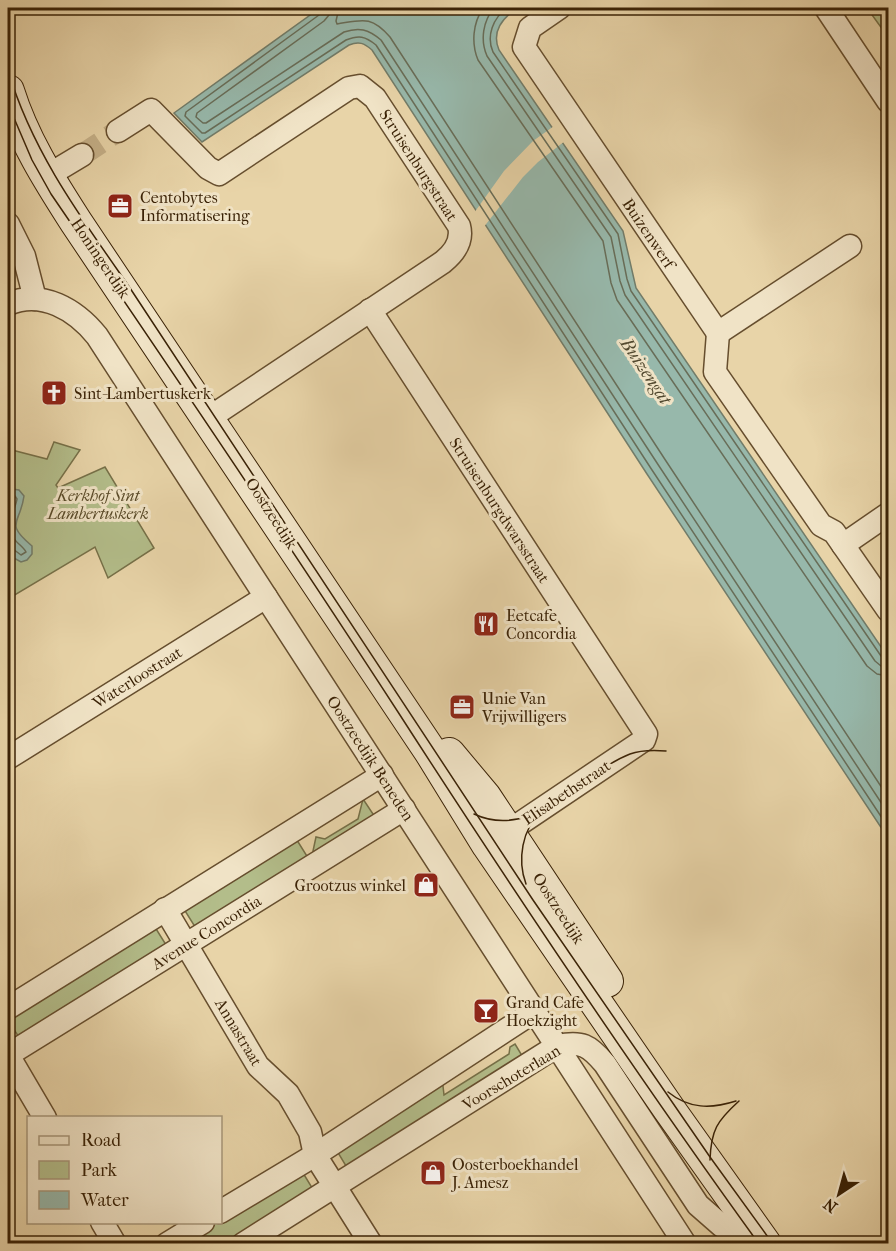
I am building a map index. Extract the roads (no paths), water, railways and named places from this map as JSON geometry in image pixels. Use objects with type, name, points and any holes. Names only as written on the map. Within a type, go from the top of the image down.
[{"type":"street","name":"Buizenwerf","points":[[558,8],[530,28],[524,47],[718,333]]},
{"type":"street","points":[[826,8],[888,101]]},
{"type":"street","name":"Struisenburgstraat","points":[[118,131],[151,110],[208,168],[219,174],[349,88],[360,86],[370,92],[457,221],[461,235],[454,250],[443,262],[208,418]]},
{"type":"street","name":"Honingerdijk","points":[[8,90],[25,136],[47,176],[208,418]]},
{"type":"street","points":[[47,176],[82,155]]},
{"type":"street","points":[[8,224],[24,256],[16,297]]},
{"type":"street","points":[[850,246],[718,333],[715,372],[821,525],[834,532],[888,610]]},
{"type":"street","name":"Oostzeedijk Beneden","points":[[16,297],[64,307],[84,320],[97,336],[535,1011],[675,1240]]},
{"type":"street","name":"Struisenburgdwarsstraat","points":[[370,310],[646,734],[644,740]]},
{"type":"street","name":"Oostzeedijk","points":[[208,418],[415,729],[443,747],[486,797],[498,838],[669,1109],[765,1244]]},
{"type":"street","points":[[843,545],[888,514]]},
{"type":"street","name":"Waterloostraat","points":[[8,758],[266,597]]},
{"type":"street","name":"Elisabethstraat","points":[[498,838],[644,740]]},
{"type":"street","points":[[8,1008],[382,775]]},
{"type":"street","name":"Avenue Concordia","points":[[8,1055],[404,809]]},
{"type":"street","name":"Annastraat","points":[[165,909],[258,1066],[288,1094],[310,1132],[315,1155],[370,1244]]},
{"type":"street","points":[[222,1211],[315,1155],[535,1011]]},
{"type":"street","name":"Voorschoterlaan","points":[[243,1244],[557,1046],[573,1043],[582,1044],[600,1058],[698,1205],[712,1220],[757,1244]]},
{"type":"street","points":[[8,1055],[44,1116]]},
{"type":"street","points":[[103,1224],[115,1244]]},
{"type":"street","points":[[167,1244],[200,1224]]},
{"type":"water","name":"Buizengat","points":[[320,8],[517,8],[507,16],[497,31],[499,50],[623,231],[636,288],[888,657],[888,838],[647,474],[372,50],[361,43],[349,45],[202,142],[174,113]]},
{"type":"water","points":[[12,489],[19,490],[24,496],[16,527],[32,546],[32,554],[27,560],[21,562],[12,557],[8,550],[8,492]]},
{"type":"tunnel","points":[[82,155],[118,131]]},
{"type":"tram line","points":[[8,70],[18,99],[43,154],[74,206],[533,900],[710,1157],[773,1244]]},
{"type":"tram line","points":[[8,104],[32,160],[51,194],[269,517],[575,980],[759,1244]]},
{"type":"tram line","points":[[474,814],[496,820],[517,819],[536,813],[611,763],[639,752],[666,751]]},
{"type":"tram line","points":[[526,884],[522,865],[523,845],[529,827],[541,812]]},
{"type":"tram line","points":[[668,1092],[684,1102],[700,1106],[736,1101]]},
{"type":"tram line","points":[[710,1160],[714,1133],[725,1114],[739,1101]]},
{"type":"place","name":"Centobytes Informatisering","points":[[120,206]]},
{"type":"place","name":"Sint-Lambertuskerk","points":[[54,393]]},
{"type":"place","name":"Eetcafe Concordia","points":[[486,624]]},
{"type":"place","name":"Unie Van Vrijwilligers","points":[[462,707]]},
{"type":"place","name":"Grootzus winkel","points":[[426,885]]},
{"type":"place","name":"Grand Cafe Hoekzight","points":[[486,1011]]},
{"type":"place","name":"Oosterboekhandel J. Amesz","points":[[433,1173]]},
{"type":"park label","name":"Kerkhof Sint Lambertuskerk","points":[[98,504]]}]
